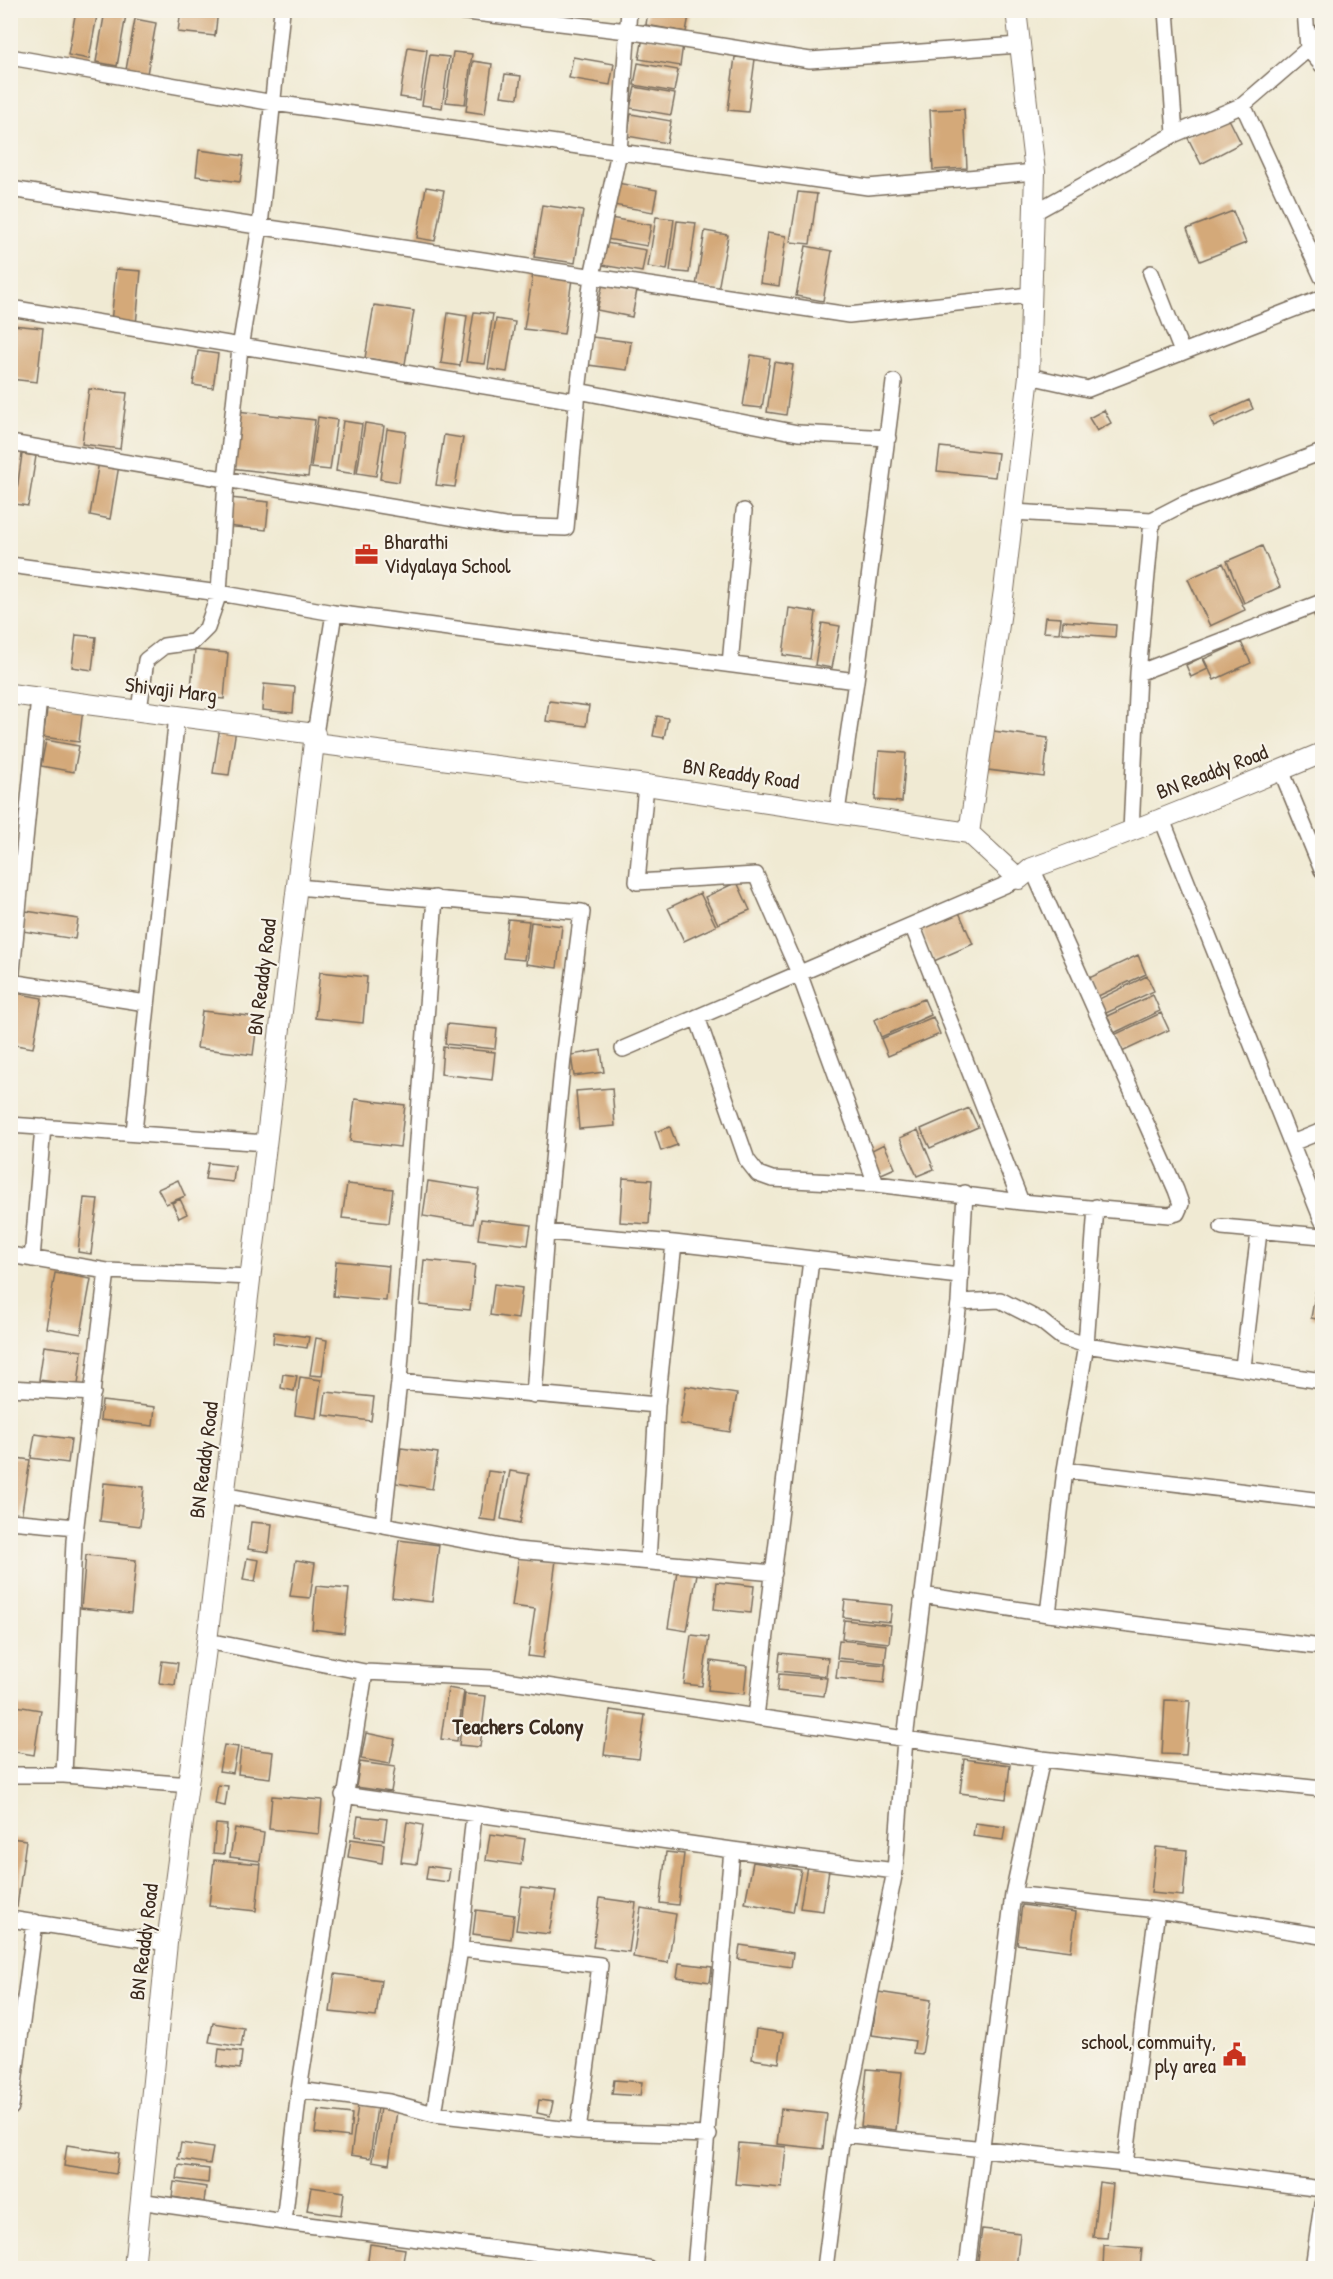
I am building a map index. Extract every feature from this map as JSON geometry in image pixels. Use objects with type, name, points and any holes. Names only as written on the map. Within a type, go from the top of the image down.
[{"type":"street","points":[[139,710],[146,660],[164,646],[193,642],[207,628],[219,593],[226,480],[240,348],[260,226],[282,10]]},
{"type":"street","points":[[450,10],[516,14],[810,60],[1019,45]]},
{"type":"street","points":[[10,443],[504,526],[566,528],[577,396],[592,276],[619,152],[629,10]]},
{"type":"street","points":[[697,1017],[747,1160],[758,1174],[772,1179],[965,1193],[1021,1202],[1169,1215],[1177,1213],[1181,1204],[1025,873],[969,833],[1013,512],[1029,376],[1029,295],[1035,212],[1035,172],[1016,10]]},
{"type":"street","points":[[1166,10],[1175,134]]},
{"type":"street","points":[[1305,10],[1308,49],[1323,65]]},
{"type":"street","points":[[1035,212],[1175,134],[1243,105],[1308,49],[1323,32]]},
{"type":"street","points":[[10,57],[274,103],[868,187],[1035,172]]},
{"type":"street","points":[[1243,105],[1323,277]]},
{"type":"street","points":[[10,189],[849,315],[1029,295]]},
{"type":"street","points":[[1151,273],[1182,352]]},
{"type":"street","points":[[1029,376],[1088,389],[1323,298]]},
{"type":"street","points":[[10,308],[240,348],[577,396],[798,433],[888,438]]},
{"type":"street","points":[[837,812],[894,382]]},
{"type":"street","points":[[1013,512],[1152,520],[1184,504],[1323,452]]},
{"type":"street","points":[[729,664],[744,511]]},
{"type":"street","points":[[1131,832],[1138,673],[1152,520]]},
{"type":"street","points":[[10,565],[219,593],[334,613],[856,681]]},
{"type":"street","points":[[1138,673],[1323,602]]},
{"type":"street","points":[[315,738],[334,613]]},
{"type":"street","name":"Shivaji Marg","points":[[10,694],[177,715],[315,738]]},
{"type":"street","points":[[39,698],[11,982],[146,1003]]},
{"type":"street","points":[[134,1132],[177,715]]},
{"type":"street","name":"BN Readdy Road","points":[[134,2268],[167,1943],[190,1785],[315,738],[837,812],[969,833]]},
{"type":"street","name":"BN Readdy Road","points":[[1025,873],[1131,832],[1161,817],[1200,805],[1323,753]]},
{"type":"street","points":[[1281,771],[1323,870]]},
{"type":"street","points":[[646,785],[637,882],[756,875],[799,973],[876,1185]]},
{"type":"street","points":[[1161,817],[1323,1220]]},
{"type":"street","points":[[623,1049],[912,925],[1025,873]]},
{"type":"street","points":[[297,887],[582,912],[563,1058],[546,1232],[534,1395]]},
{"type":"street","points":[[383,1525],[399,1382],[435,898]]},
{"type":"street","points":[[912,925],[1021,1202]]},
{"type":"street","points":[[10,1125],[267,1143]]},
{"type":"street","points":[[32,1259],[43,1127]]},
{"type":"street","points":[[1292,1143],[1323,1131]]},
{"type":"street","points":[[825,2268],[842,2133],[895,1871],[905,1738],[959,1302],[965,1193]]},
{"type":"street","points":[[1048,1614],[1065,1470],[1086,1345],[1096,1207]]},
{"type":"street","points":[[1222,1227],[1323,1236]]},
{"type":"street","points":[[546,1232],[675,1243],[959,1276]]},
{"type":"street","points":[[1243,1367],[1259,1232]]},
{"type":"street","points":[[648,1561],[657,1405],[675,1243]]},
{"type":"street","points":[[10,1255],[107,1271],[251,1277]]},
{"type":"street","points":[[756,1717],[811,1260]]},
{"type":"street","points":[[64,1775],[76,1527],[107,1271]]},
{"type":"street","points":[[959,1302],[1000,1300],[1041,1321],[1061,1337],[1086,1345],[1243,1367],[1323,1381]]},
{"type":"street","points":[[399,1382],[657,1405]]},
{"type":"street","points":[[10,1388],[93,1393]]},
{"type":"street","points":[[1065,1470],[1323,1501]]},
{"type":"street","points":[[223,1495],[517,1550],[774,1573]]},
{"type":"street","points":[[10,1521],[76,1527]]},
{"type":"street","points":[[922,1595],[1048,1614],[1323,1647]]},
{"type":"street","points":[[207,1641],[365,1672],[492,1678],[1042,1759],[1323,1789]]},
{"type":"street","points":[[284,2222],[299,2090],[343,1794],[365,1672]]},
{"type":"street","points":[[967,2268],[1013,1893],[1042,1759]]},
{"type":"street","points":[[10,1775],[64,1775],[190,1785]]},
{"type":"street","points":[[343,1794],[474,1815],[895,1871]]},
{"type":"street","points":[[434,2114],[460,1949],[474,1815]]},
{"type":"street","points":[[695,2268],[709,2135],[732,1850]]},
{"type":"street","points":[[1013,1893],[1157,1910],[1323,1936]]},
{"type":"street","points":[[1125,2164],[1157,1910]]},
{"type":"street","points":[[10,1919],[167,1943]]},
{"type":"street","points":[[11,2107],[35,1922]]},
{"type":"street","points":[[460,1949],[600,1965],[578,2132]]},
{"type":"street","points":[[299,2090],[389,2102],[434,2114],[578,2132],[709,2135]]},
{"type":"street","points":[[842,2133],[1125,2164],[1323,2189]]},
{"type":"street","points":[[139,2201],[284,2222],[648,2268]]},
{"type":"street","points":[[1313,2268],[1323,2204]]},
{"type":"building","points":[[76,10],[98,10],[89,59],[68,55]]},
{"type":"building","points":[[181,10],[218,10],[215,36],[178,32]]},
{"type":"building","points":[[648,10],[690,10],[686,32],[646,25]]},
{"type":"building","points":[[105,11],[126,15],[117,66],[96,62]]},
{"type":"building","points":[[135,19],[156,23],[147,74],[126,70]]},
{"type":"building","points":[[643,37],[683,44],[680,66],[639,59]]},
{"type":"building","points":[[408,47],[427,50],[420,100],[400,97]]},
{"type":"building","points":[[453,52],[472,54],[465,104],[446,102]]},
{"type":"building","points":[[430,55],[449,57],[442,108],[422,105]]},
{"type":"building","points":[[573,57],[614,64],[610,85],[569,78]]},
{"type":"building","points":[[735,57],[755,59],[748,112],[728,110]]},
{"type":"building","points":[[473,61],[492,64],[485,114],[466,111]]},
{"type":"building","points":[[638,63],[678,70],[674,92],[634,85]]},
{"type":"building","points":[[505,74],[521,76],[518,98],[501,96]]},
{"type":"building","points":[[635,87],[675,94],[671,115],[630,108]]},
{"type":"building","points":[[964,109],[967,168],[933,170],[930,110]]},
{"type":"building","points":[[631,114],[671,121],[667,143],[627,136]]},
{"type":"building","points":[[1227,115],[1241,143],[1201,164],[1187,136]]},
{"type":"building","points":[[199,150],[244,156],[240,182],[196,176]]},
{"type":"building","points":[[617,183],[657,190],[653,212],[613,205]]},
{"type":"building","points":[[426,187],[444,190],[435,241],[417,238]]},
{"type":"building","points":[[798,192],[817,194],[810,244],[790,242]]},
{"type":"building","points":[[542,205],[583,211],[575,263],[534,257]]},
{"type":"building","points":[[1233,211],[1246,243],[1200,261],[1187,229]]},
{"type":"building","points":[[656,217],[674,219],[667,270],[648,267]]},
{"type":"building","points":[[610,218],[651,225],[647,246],[606,239]]},
{"type":"building","points":[[677,221],[696,223],[689,273],[670,271]]},
{"type":"building","points":[[705,231],[728,235],[718,290],[696,286]]},
{"type":"building","points":[[767,233],[786,236],[779,286],[760,283]]},
{"type":"building","points":[[606,243],[646,250],[642,272],[602,265]]},
{"type":"building","points":[[806,246],[832,251],[823,301],[796,296]]},
{"type":"building","points":[[116,269],[141,271],[136,325],[111,323]]},
{"type":"building","points":[[533,274],[572,279],[564,334],[524,329]]},
{"type":"building","points":[[603,283],[637,290],[632,317],[597,310]]},
{"type":"building","points":[[374,305],[414,311],[405,364],[365,358]]},
{"type":"building","points":[[474,312],[493,314],[485,364],[466,362]]},
{"type":"building","points":[[448,313],[467,316],[460,366],[441,363]]},
{"type":"building","points":[[496,319],[515,322],[507,372],[488,369]]},
{"type":"building","points":[[12,325],[43,328],[37,382],[10,379]]},
{"type":"building","points":[[592,337],[631,342],[627,370],[588,365]]},
{"type":"building","points":[[198,351],[218,354],[213,388],[193,385]]},
{"type":"building","points":[[751,355],[770,358],[762,408],[743,406]]},
{"type":"building","points":[[774,362],[793,365],[786,415],[767,412]]},
{"type":"building","points":[[89,389],[127,393],[120,449],[82,444]]},
{"type":"building","points":[[1249,400],[1253,409],[1214,427],[1210,418]]},
{"type":"building","points":[[1104,410],[1111,423],[1097,431],[1089,418]]},
{"type":"building","points":[[237,411],[315,420],[308,477],[230,468]]},
{"type":"building","points":[[318,417],[337,420],[330,470],[311,468]]},
{"type":"building","points":[[343,421],[362,424],[355,474],[336,471]]},
{"type":"building","points":[[365,423],[384,426],[376,476],[357,473]]},
{"type":"building","points":[[387,429],[406,432],[399,482],[380,479]]},
{"type":"building","points":[[444,435],[463,438],[455,487],[436,485]]},
{"type":"building","points":[[940,447],[998,453],[995,477],[937,471]]},
{"type":"building","points":[[22,454],[36,456],[28,506],[15,504]]},
{"type":"building","points":[[99,461],[119,465],[110,519],[90,515]]},
{"type":"building","points":[[230,498],[269,502],[266,530],[226,526]]},
{"type":"building","points":[[1262,546],[1280,587],[1244,603],[1227,561]]},
{"type":"building","points":[[1223,563],[1245,610],[1210,626],[1188,579]]},
{"type":"building","points":[[789,608],[816,612],[810,659],[783,655]]},
{"type":"building","points":[[1322,611],[1322,636],[1314,615]]},
{"type":"building","points":[[1045,617],[1061,618],[1059,633],[1043,632]]},
{"type":"building","points":[[1063,621],[1116,625],[1115,637],[1062,633]]},
{"type":"building","points":[[822,623],[840,626],[832,668],[815,665]]},
{"type":"building","points":[[76,635],[96,637],[92,670],[72,667]]},
{"type":"building","points":[[1241,642],[1251,663],[1214,680],[1204,659]]},
{"type":"building","points":[[195,650],[228,653],[224,699],[190,696]]},
{"type":"building","points":[[1202,657],[1208,669],[1191,677],[1186,665]]},
{"type":"building","points":[[264,684],[295,687],[293,713],[262,710]]},
{"type":"building","points":[[549,701],[589,706],[586,726],[546,721]]},
{"type":"building","points":[[48,704],[83,709],[79,742],[43,737]]},
{"type":"building","points":[[657,716],[668,718],[664,738],[653,736]]},
{"type":"building","points":[[220,727],[236,729],[229,775],[213,773]]},
{"type":"building","points":[[985,730],[1048,738],[1044,777],[980,769]]},
{"type":"building","points":[[46,740],[79,746],[74,772],[41,766]]},
{"type":"building","points":[[879,751],[906,753],[902,802],[875,800]]},
{"type":"building","points":[[737,882],[750,910],[718,924],[705,897]]},
{"type":"building","points":[[700,893],[716,926],[684,941],[668,908]]},
{"type":"building","points":[[958,910],[973,944],[934,961],[920,926]]},
{"type":"building","points":[[26,911],[78,919],[75,939],[22,931]]},
{"type":"building","points":[[508,919],[529,921],[524,960],[503,958]]},
{"type":"building","points":[[531,922],[562,926],[557,968],[526,964]]},
{"type":"building","points":[[1138,955],[1146,974],[1096,997],[1087,979]]},
{"type":"building","points":[[320,972],[367,977],[363,1023],[315,1018]]},
{"type":"building","points":[[1147,976],[1154,991],[1104,1014],[1097,1000]]},
{"type":"building","points":[[10,992],[42,998],[33,1048],[10,1044]]},
{"type":"building","points":[[1153,995],[1160,1011],[1114,1033],[1107,1016]]},
{"type":"building","points":[[924,999],[931,1015],[881,1037],[874,1020]]},
{"type":"building","points":[[202,1011],[258,1017],[253,1055],[197,1048]]},
{"type":"building","points":[[1161,1013],[1169,1030],[1122,1052],[1114,1035]]},
{"type":"building","points":[[933,1017],[940,1034],[888,1056],[881,1039]]},
{"type":"building","points":[[447,1024],[497,1029],[495,1049],[445,1044]]},
{"type":"building","points":[[443,1047],[495,1052],[492,1080],[441,1074]]},
{"type":"building","points":[[601,1050],[604,1072],[574,1076],[571,1055]]},
{"type":"building","points":[[612,1088],[615,1126],[579,1129],[576,1091]]},
{"type":"building","points":[[355,1099],[405,1105],[400,1147],[350,1141]]},
{"type":"building","points":[[969,1108],[978,1127],[930,1148],[921,1129]]},
{"type":"building","points":[[670,1127],[677,1145],[661,1151],[655,1132]]},
{"type":"building","points":[[918,1130],[934,1169],[917,1176],[900,1138]]},
{"type":"building","points":[[884,1144],[895,1168],[879,1175],[868,1152]]},
{"type":"building","points":[[208,1163],[235,1166],[233,1182],[205,1179]]},
{"type":"building","points":[[623,1178],[652,1180],[649,1224],[620,1222]]},
{"type":"building","points":[[178,1180],[185,1196],[166,1204],[158,1189]]},
{"type":"building","points":[[428,1181],[479,1189],[473,1224],[423,1216]]},
{"type":"building","points":[[347,1184],[393,1189],[389,1223],[342,1218]]},
{"type":"building","points":[[84,1198],[98,1199],[91,1254],[78,1252]]},
{"type":"building","points":[[180,1199],[187,1214],[179,1218],[172,1203]]},
{"type":"building","points":[[481,1219],[531,1225],[528,1245],[478,1239]]},
{"type":"building","points":[[424,1260],[475,1265],[470,1310],[420,1305]]},
{"type":"building","points":[[336,1261],[389,1266],[386,1301],[333,1296]]},
{"type":"building","points":[[55,1273],[91,1279],[81,1334],[46,1328]]},
{"type":"building","points":[[1318,1280],[1322,1281],[1322,1300],[1314,1298]]},
{"type":"building","points":[[494,1284],[522,1288],[518,1319],[490,1315]]},
{"type":"building","points":[[1314,1301],[1322,1302],[1322,1320],[1311,1318]]},
{"type":"building","points":[[274,1332],[309,1337],[307,1348],[273,1343]]},
{"type":"building","points":[[316,1338],[327,1340],[322,1376],[310,1375]]},
{"type":"building","points":[[44,1346],[82,1351],[78,1385],[39,1380]]},
{"type":"building","points":[[283,1374],[297,1376],[294,1391],[281,1388]]},
{"type":"building","points":[[300,1377],[321,1380],[316,1418],[295,1415]]},
{"type":"building","points":[[686,1386],[737,1394],[730,1432],[680,1424]]},
{"type":"building","points":[[326,1392],[374,1397],[371,1421],[323,1415]]},
{"type":"building","points":[[102,1401],[155,1407],[153,1426],[100,1420]]},
{"type":"building","points":[[35,1434],[71,1439],[68,1463],[31,1458]]},
{"type":"building","points":[[401,1448],[438,1453],[432,1489],[396,1483]]},
{"type":"building","points":[[10,1457],[30,1460],[21,1518],[10,1516]]},
{"type":"building","points":[[488,1471],[504,1473],[496,1521],[480,1519]]},
{"type":"building","points":[[510,1471],[529,1474],[520,1523],[501,1519]]},
{"type":"building","points":[[104,1483],[144,1487],[140,1526],[100,1521]]},
{"type":"building","points":[[251,1522],[272,1524],[269,1552],[248,1549]]},
{"type":"building","points":[[399,1540],[439,1545],[432,1602],[392,1597]]},
{"type":"building","points":[[86,1555],[136,1560],[131,1613],[81,1608]]},
{"type":"building","points":[[519,1555],[556,1560],[543,1658],[528,1656],[535,1609],[512,1606]]},
{"type":"building","points":[[247,1558],[259,1560],[255,1582],[243,1580]]},
{"type":"building","points":[[296,1560],[315,1563],[310,1598],[290,1596]]},
{"type":"building","points":[[677,1571],[697,1574],[687,1631],[668,1628]]},
{"type":"building","points":[[717,1582],[754,1586],[751,1613],[714,1609]]},
{"type":"building","points":[[316,1586],[349,1589],[344,1633],[312,1629]]},
{"type":"building","points":[[845,1600],[892,1605],[890,1622],[843,1617]]},
{"type":"building","points":[[844,1620],[891,1625],[889,1643],[842,1638]]},
{"type":"building","points":[[691,1635],[709,1637],[702,1686],[684,1684]]},
{"type":"building","points":[[839,1640],[887,1645],[885,1663],[837,1658]]},
{"type":"building","points":[[780,1653],[828,1658],[826,1676],[778,1671]]},
{"type":"building","points":[[162,1661],[178,1663],[175,1685],[159,1683]]},
{"type":"building","points":[[711,1661],[747,1666],[744,1694],[708,1690]]},
{"type":"building","points":[[838,1661],[886,1665],[884,1683],[836,1678]]},
{"type":"building","points":[[779,1674],[827,1678],[824,1696],[777,1691]]},
{"type":"building","points":[[448,1688],[464,1691],[457,1741],[441,1739]]},
{"type":"building","points":[[465,1694],[486,1696],[480,1747],[459,1745]]},
{"type":"building","points":[[1165,1700],[1190,1701],[1186,1755],[1162,1754]]},
{"type":"building","points":[[10,1705],[41,1710],[34,1755],[10,1751]]},
{"type":"building","points":[[610,1710],[645,1715],[639,1759],[604,1755]]},
{"type":"building","points":[[366,1733],[395,1739],[390,1764],[361,1759]]},
{"type":"building","points":[[224,1745],[238,1747],[233,1773],[219,1771]]},
{"type":"building","points":[[241,1748],[273,1752],[270,1778],[238,1774]]},
{"type":"building","points":[[964,1759],[1010,1765],[1006,1799],[960,1793]]},
{"type":"building","points":[[360,1762],[395,1767],[391,1792],[356,1787]]},
{"type":"building","points":[[218,1785],[228,1786],[225,1806],[215,1804]]},
{"type":"building","points":[[272,1796],[322,1800],[319,1834],[269,1829]]},
{"type":"building","points":[[358,1816],[387,1819],[384,1840],[355,1836]]},
{"type":"building","points":[[407,1822],[423,1825],[417,1864],[401,1862]]},
{"type":"building","points":[[975,1823],[1005,1827],[1003,1840],[973,1836]]},
{"type":"building","points":[[216,1824],[227,1825],[224,1854],[213,1853]]},
{"type":"building","points":[[235,1828],[264,1833],[260,1861],[230,1857]]},
{"type":"building","points":[[490,1834],[525,1839],[521,1865],[486,1860]]},
{"type":"building","points":[[10,1838],[26,1840],[17,1907],[10,1906]]},
{"type":"building","points":[[351,1839],[384,1844],[382,1863],[348,1857]]},
{"type":"building","points":[[1156,1847],[1187,1850],[1183,1896],[1151,1893]]},
{"type":"building","points":[[666,1852],[684,1854],[678,1905],[660,1903]]},
{"type":"building","points":[[214,1860],[261,1864],[256,1911],[209,1906]]},
{"type":"building","points":[[753,1862],[801,1870],[793,1912],[745,1903]]},
{"type":"building","points":[[807,1865],[829,1869],[823,1911],[800,1908]]},
{"type":"building","points":[[428,1866],[450,1869],[448,1882],[426,1879]]},
{"type":"building","points":[[522,1887],[556,1891],[549,1934],[516,1930]]},
{"type":"building","points":[[600,1898],[636,1903],[629,1952],[593,1947]]},
{"type":"building","points":[[1022,1905],[1076,1912],[1071,1951],[1017,1944]]},
{"type":"building","points":[[641,1908],[676,1914],[668,1963],[633,1957]]},
{"type":"building","points":[[476,1910],[514,1915],[511,1939],[473,1934]]},
{"type":"building","points":[[10,1935],[14,1935],[12,1950],[10,1950]]},
{"type":"building","points":[[740,1945],[793,1953],[791,1967],[738,1959]]},
{"type":"building","points":[[679,1963],[712,1967],[710,1982],[677,1977]]},
{"type":"building","points":[[335,1974],[381,1980],[376,2017],[330,2012]]},
{"type":"building","points":[[878,1992],[931,2000],[922,2054],[913,2053],[915,2041],[872,2035]]},
{"type":"building","points":[[213,2023],[244,2028],[241,2047],[209,2042]]},
{"type":"building","points":[[756,2029],[783,2033],[779,2063],[752,2059]]},
{"type":"building","points":[[219,2049],[242,2052],[240,2069],[217,2066]]},
{"type":"building","points":[[867,2069],[902,2072],[896,2130],[861,2126]]},
{"type":"building","points":[[614,2080],[642,2082],[640,2096],[612,2094]]},
{"type":"building","points":[[539,2100],[553,2102],[550,2116],[537,2113]]},
{"type":"building","points":[[358,2105],[377,2107],[370,2158],[351,2155]]},
{"type":"building","points":[[380,2108],[397,2111],[389,2164],[372,2161]]},
{"type":"building","points":[[781,2109],[827,2114],[823,2149],[777,2144]]},
{"type":"building","points":[[318,2110],[352,2114],[350,2137],[315,2133]]},
{"type":"building","points":[[181,2143],[213,2148],[210,2164],[178,2159]]},
{"type":"building","points":[[739,2143],[786,2147],[782,2188],[735,2184]]},
{"type":"building","points":[[67,2145],[119,2153],[116,2174],[64,2166]]},
{"type":"building","points":[[179,2165],[209,2169],[208,2183],[177,2179]]},
{"type":"building","points":[[174,2182],[206,2187],[204,2202],[172,2197]]},
{"type":"building","points":[[1099,2182],[1113,2184],[1107,2238],[1093,2237]]},
{"type":"building","points":[[311,2187],[344,2192],[341,2215],[307,2210]]},
{"type":"building","points":[[982,2229],[1020,2233],[1016,2268],[977,2268]]},
{"type":"building","points":[[370,2244],[405,2249],[402,2268],[367,2268]]},
{"type":"building","points":[[1104,2245],[1142,2248],[1140,2268],[1103,2268]]},
{"type":"place","name":"Bharathi Vidyalaya School","points":[[366,554]]},
{"type":"place","name":"school, commuity, ply area","points":[[1234,2054]]},
{"type":"district","name":"Teachers Colony","points":[[518,1726]]}]
